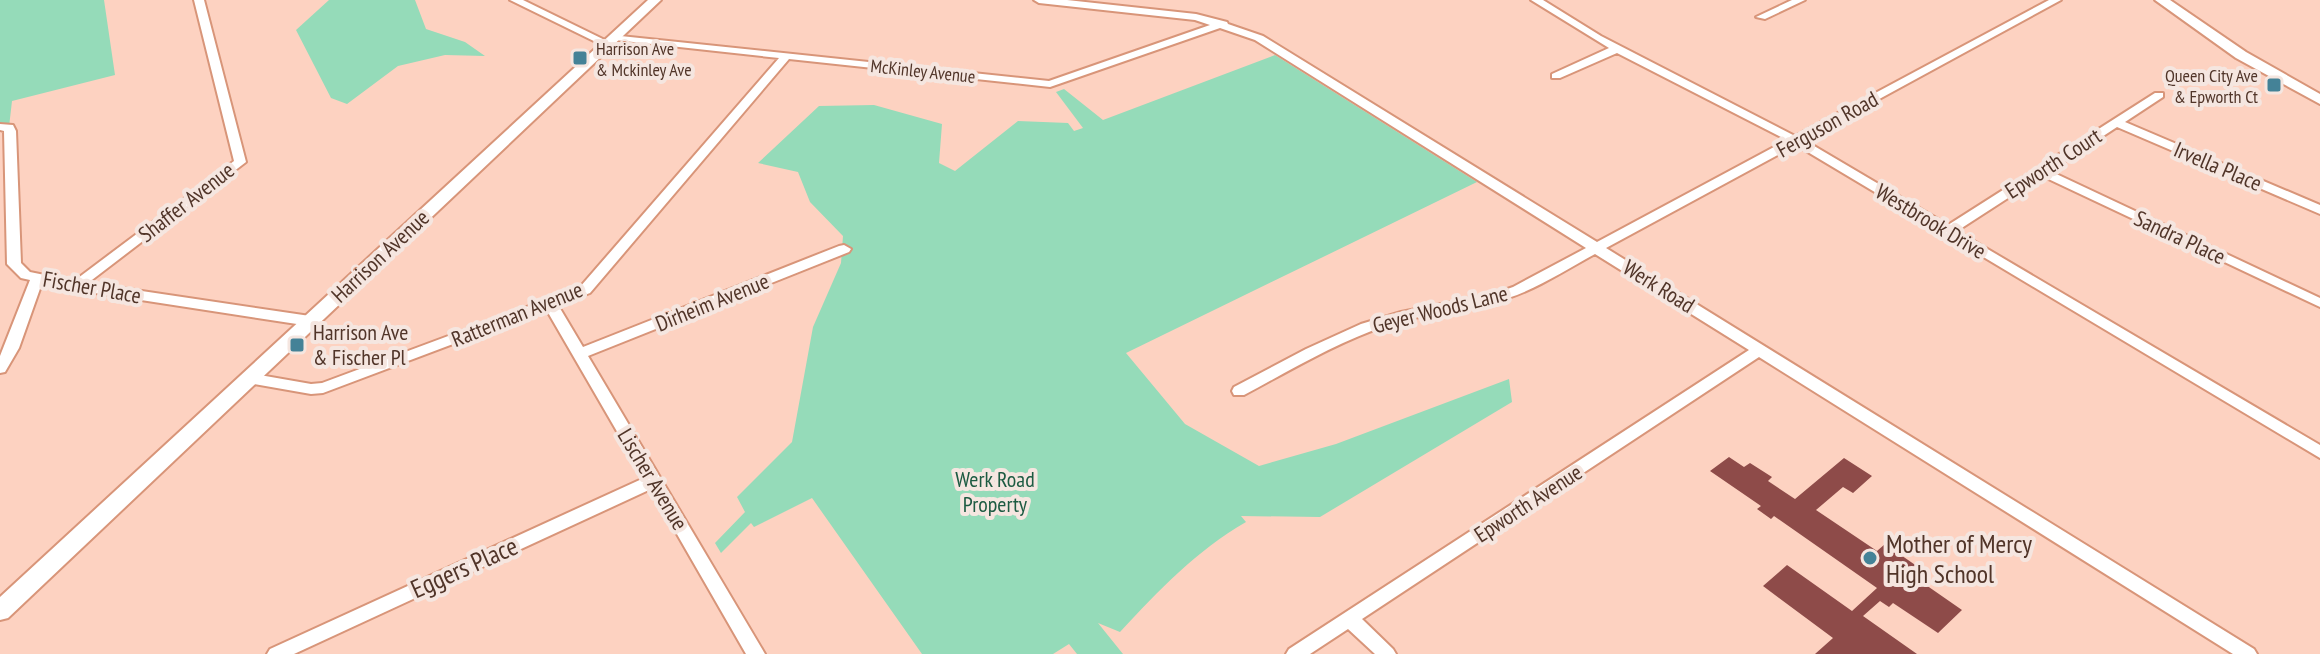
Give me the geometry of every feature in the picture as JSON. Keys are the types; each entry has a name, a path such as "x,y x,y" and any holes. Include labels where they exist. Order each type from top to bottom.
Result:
{"main road":[{"name":"Harrison Avenue","path":"0,611 655,0"},
{"path":"2161,0 2248,60 2320,100"}],"street":[{"name":"Shaffer Avenue","path":"76,286 240,162 199,0"},
{"name":"McKinley Avenue","path":"515,0 611,41 1050,84 1223,24"},
{"name":"Werk Road","path":"1039,0 1173,14 1223,24 1276,48 2248,654"},
{"name":"Westbrook Drive","path":"1536,0 1619,48 1797,141 2320,452"},
{"path":"1761,17 1800,0"},
{"name":"Ferguson Road","path":"1598,248 2056,0"},
{"path":"1556,76 1619,48"},
{"name":"Ratterman Avenue","path":"248,378 311,389 323,388 585,290 786,56"},
{"name":"Epworth Court","path":"1948,231 2159,95"},
{"name":"Irvella Place","path":"2116,122 2320,210"},
{"name":"Fischer Place","path":"5,127 7,205 14,264 26,275 76,286 310,321"},
{"name":"Sandra Place","path":"2041,171 2320,303"},
{"name":"Geyer Woods Lane","path":"1239,391 1363,328 1495,299 1598,248"},
{"name":"Dirheim Avenue","path":"579,354 844,249"},
{"path":"0,368 12,348 37,278"},
{"name":"Lischer Avenue","path":"550,304 756,654"},
{"name":"Epworth Avenue","path":"1295,654 1761,349"},
{"name":"Eggers Place","path":"276,654 653,481"},
{"path":"1350,619 1387,654"}],"green space":[{"path":"0,0 104,0 115,75 12,101 9,127 0,127"},
{"path":"329,0 415,0 426,29 465,42 485,56 445,55 398,66 347,104 331,98 296,30"},
{"name":"Werk Road Property","path":"1275,55 1477,182 1126,353 1185,424 1259,466 1336,444 1509,379 1512,402 1320,517 1241,516 1246,522 1194,558 1120,632 1098,623 1123,654 1077,654 1069,644 1053,654 922,654 812,498 754,527 751,523 721,553 715,543 745,512 737,497 792,442 813,327 841,263 843,236 810,202 798,172 758,163 819,106 874,105 942,124 939,163 955,171 1018,121 1068,123 1074,131 1083,128 1056,92 1064,89 1103,120"}],"building":[{"name":"Mother of Mercy High School","path":"1729,457 1744,467 1750,463 1772,477 1768,481 1795,499 1844,458 1872,476 1853,493 1843,487 1816,510 1877,551 1885,544 1921,569 1913,576 1962,610 1938,633 1893,603 1889,607 1880,601 1863,616 1917,654 1815,654 1833,638 1763,586 1787,565 1852,611 1877,588 1774,516 1771,519 1757,509 1761,506 1710,471"}],"place":[{"name":"Harrison Ave & Mckinley Ave","path":"580,58"},
{"name":"Queen City Ave & Epworth Ct","path":"2274,85"},
{"name":"Harrison Ave & Fischer Pl","path":"297,345"},
{"name":"Mother of Mercy High School","path":"1870,558"}]}
